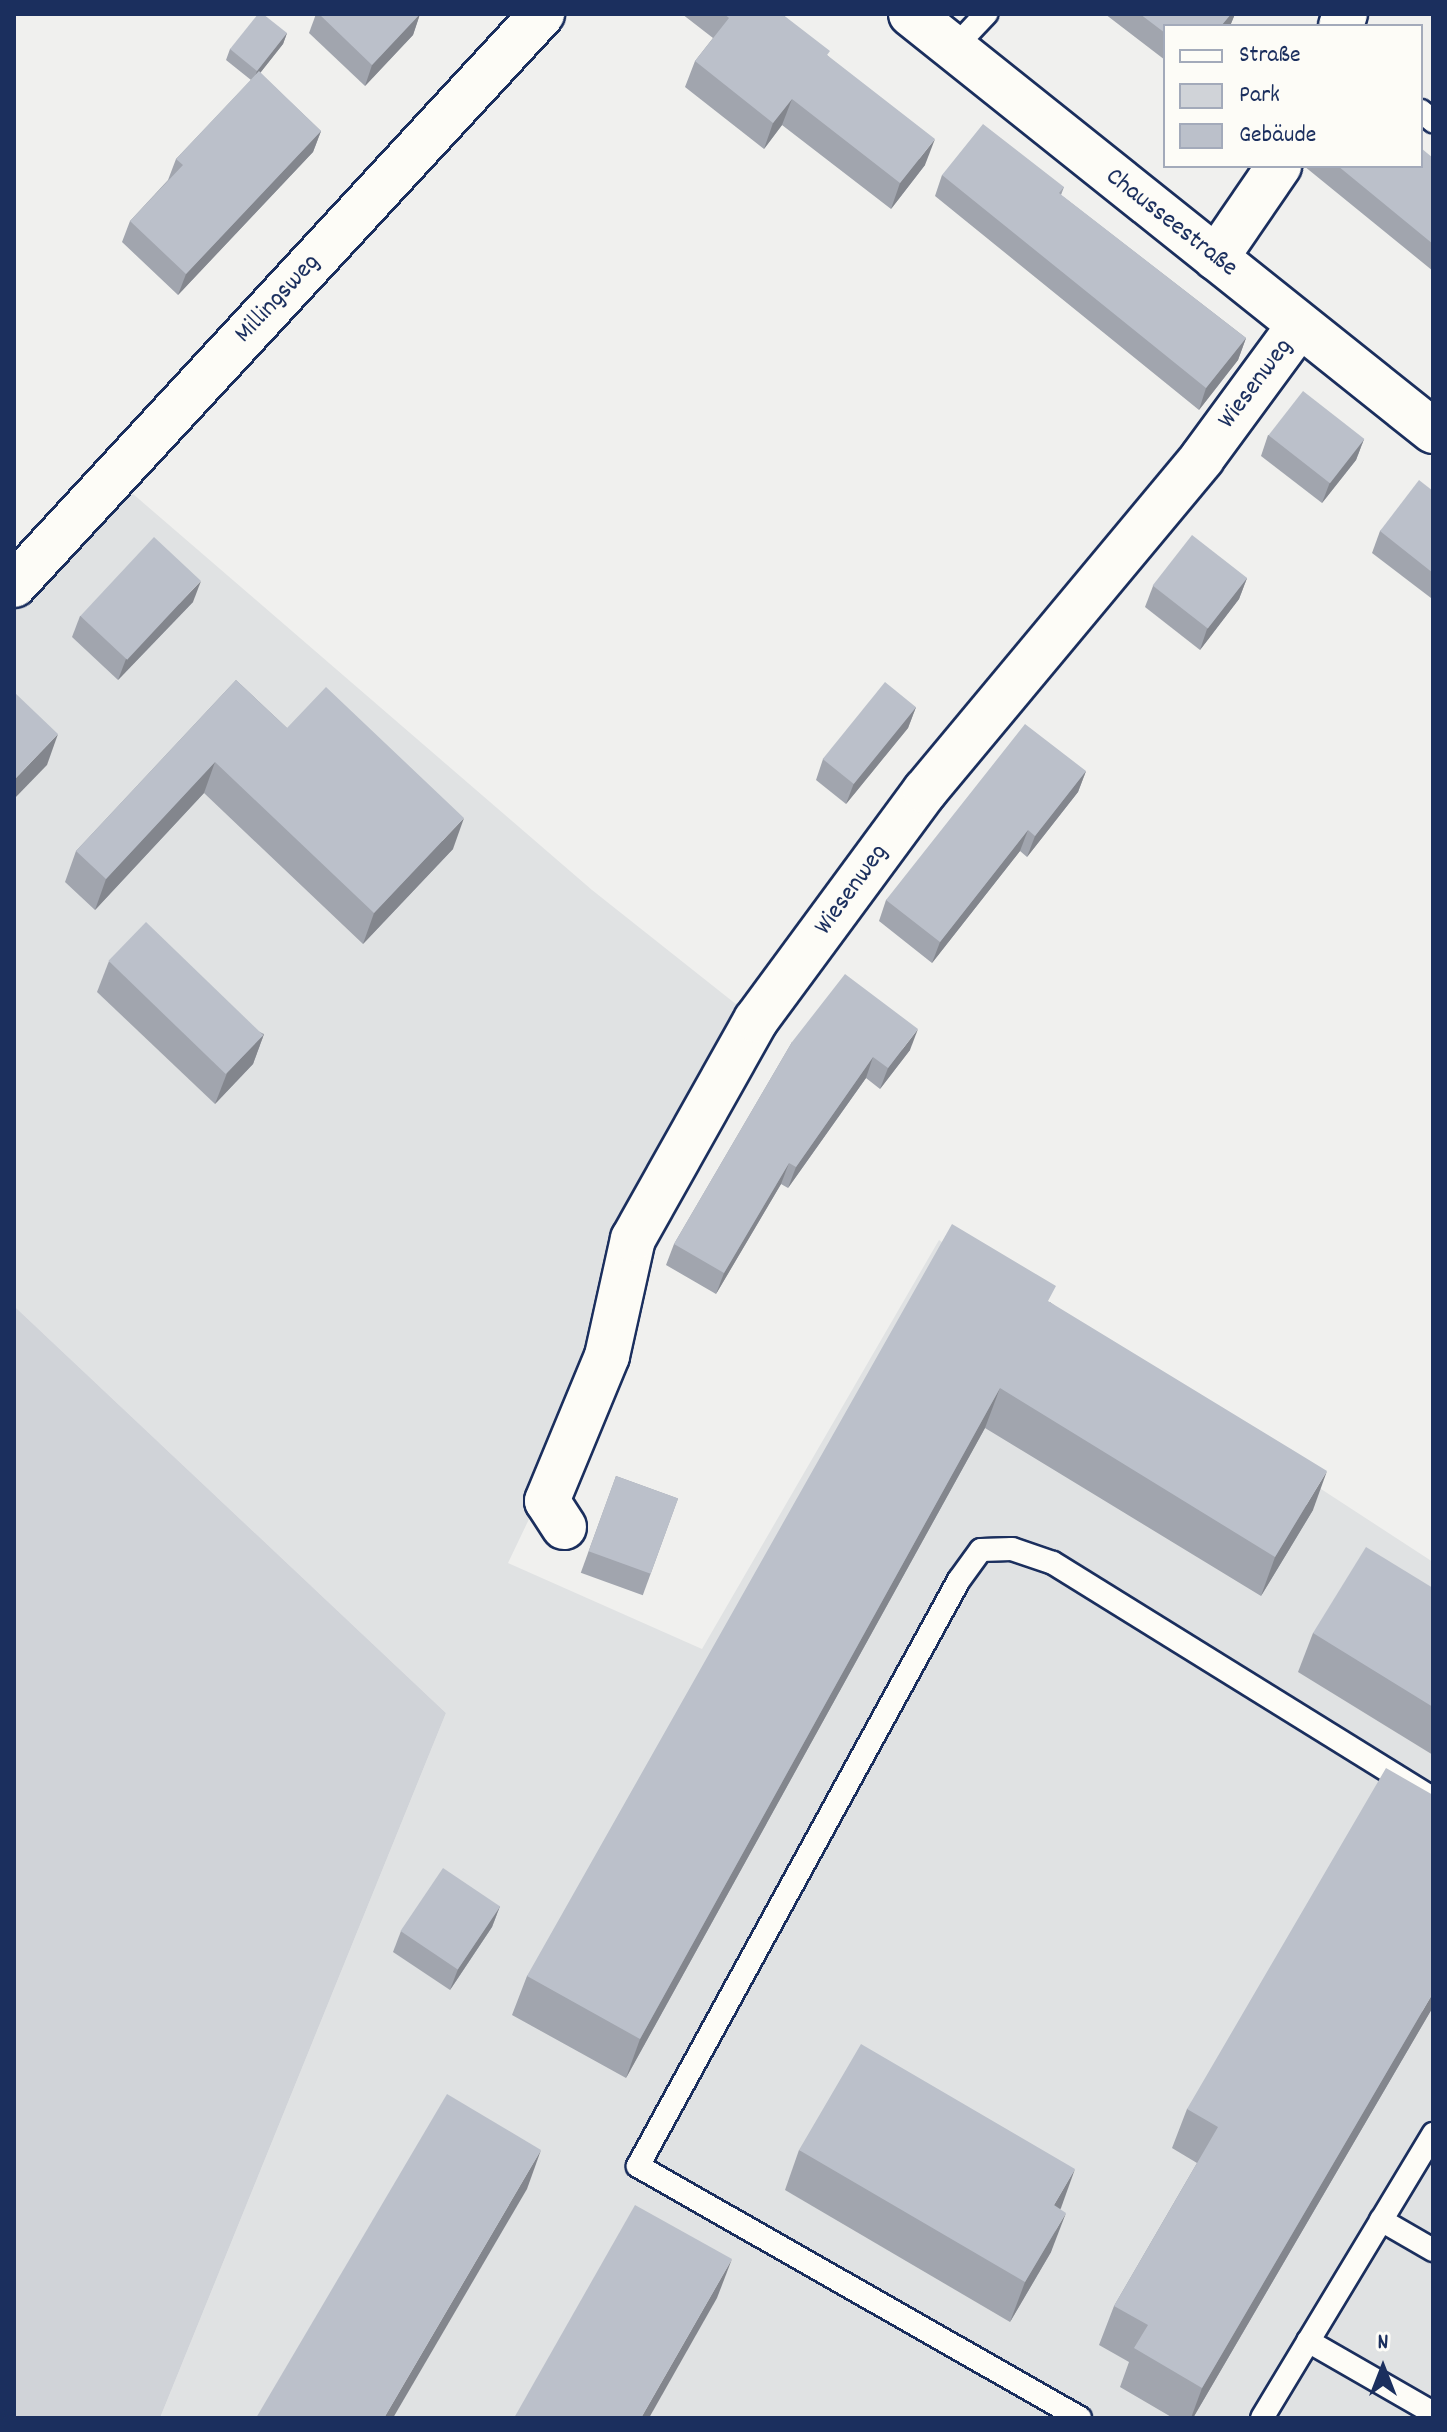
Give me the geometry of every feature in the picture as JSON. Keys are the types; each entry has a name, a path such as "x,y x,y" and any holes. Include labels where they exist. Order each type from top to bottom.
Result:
{"street":[{"name":"Millingsweg","path":"14,585 542,14"},
{"name":"Chausseestraße","path":"911,14 952,50 1433,431"},
{"path":"1216,258 1278,168"},
{"name":"Wiesenweg","path":"564,1527 547,1501 607,1356 633,1239 756,1020 925,791 1202,458 1299,326"}],"lane":[{"path":"952,50 986,14"},
{"path":"1080,2418 638,2166 959,1580 981,1550 1012,1549 1053,1563 1433,1799"},
{"path":"1262,2418 1433,2134"},
{"path":"1381,2220 1433,2250"},
{"path":"1308,2341 1433,2413"}],"shaded area":[{"path":"118,481 592,890 756,1020 693,1128 607,1356 508,1563 702,1649 939,1240 1433,1562 1433,2418 160,2418 446,1713 14,1306 14,594"}],"green space":[{"path":"14,1306 446,1713 160,2418 14,2418"}],"building":[{"path":"258,14 263,14 287,33 257,71 230,49"},
{"path":"319,14 420,14 372,65"},
{"path":"724,14 782,14 830,51 827,55 935,139 900,183 792,99 773,123 695,61 729,18"},
{"path":"1140,14 1231,14 1223,24 1163,24 1163,31"},
{"path":"259,71 321,131 186,274 130,221 183,165 176,159"},
{"path":"983,124 1064,187 1059,193 1246,338 1206,388 942,175"},
{"path":"1423,150 1433,158 1433,244 1340,168 1423,168"},
{"path":"1303,391 1364,439 1330,483 1269,435"},
{"path":"1419,480 1433,491 1433,573 1380,531"},
{"path":"1192,535 1247,578 1208,629 1153,585"},
{"path":"154,537 201,581 127,660 80,616"},
{"path":"236,680 287,728 326,687 464,818 374,913 215,762 106,879 76,851"},
{"path":"885,682 916,707 854,784 823,759"},
{"path":"14,692 58,734 14,780"},
{"path":"1025,724 1086,771 1035,836 1028,830 940,942 886,900"},
{"path":"146,922 263,1035 226,1074 108,961"},
{"path":"845,974 918,1029 888,1068 873,1057 796,1167 789,1163 724,1273 674,1244 792,1042"},
{"path":"952,1224 1056,1286 1048,1301 1327,1471 1275,1557 1000,1388 640,2039 527,1976"},
{"path":"616,1476 678,1499 651,1574 589,1551"},
{"path":"1366,1547 1433,1588 1433,1707 1313,1633"},
{"path":"1386,1768 1433,1795 1433,1993 1202,2388 1134,2348 1148,2325 1114,2306 1218,2127 1187,2109"},
{"path":"443,1868 500,1907 458,1970 401,1931"},
{"path":"861,2044 1075,2169 1054,2205 1066,2213 1025,2282 799,2150"},
{"path":"447,2094 541,2150 384,2418 256,2418"},
{"path":"635,2205 732,2259 641,2418 514,2418"}]}
